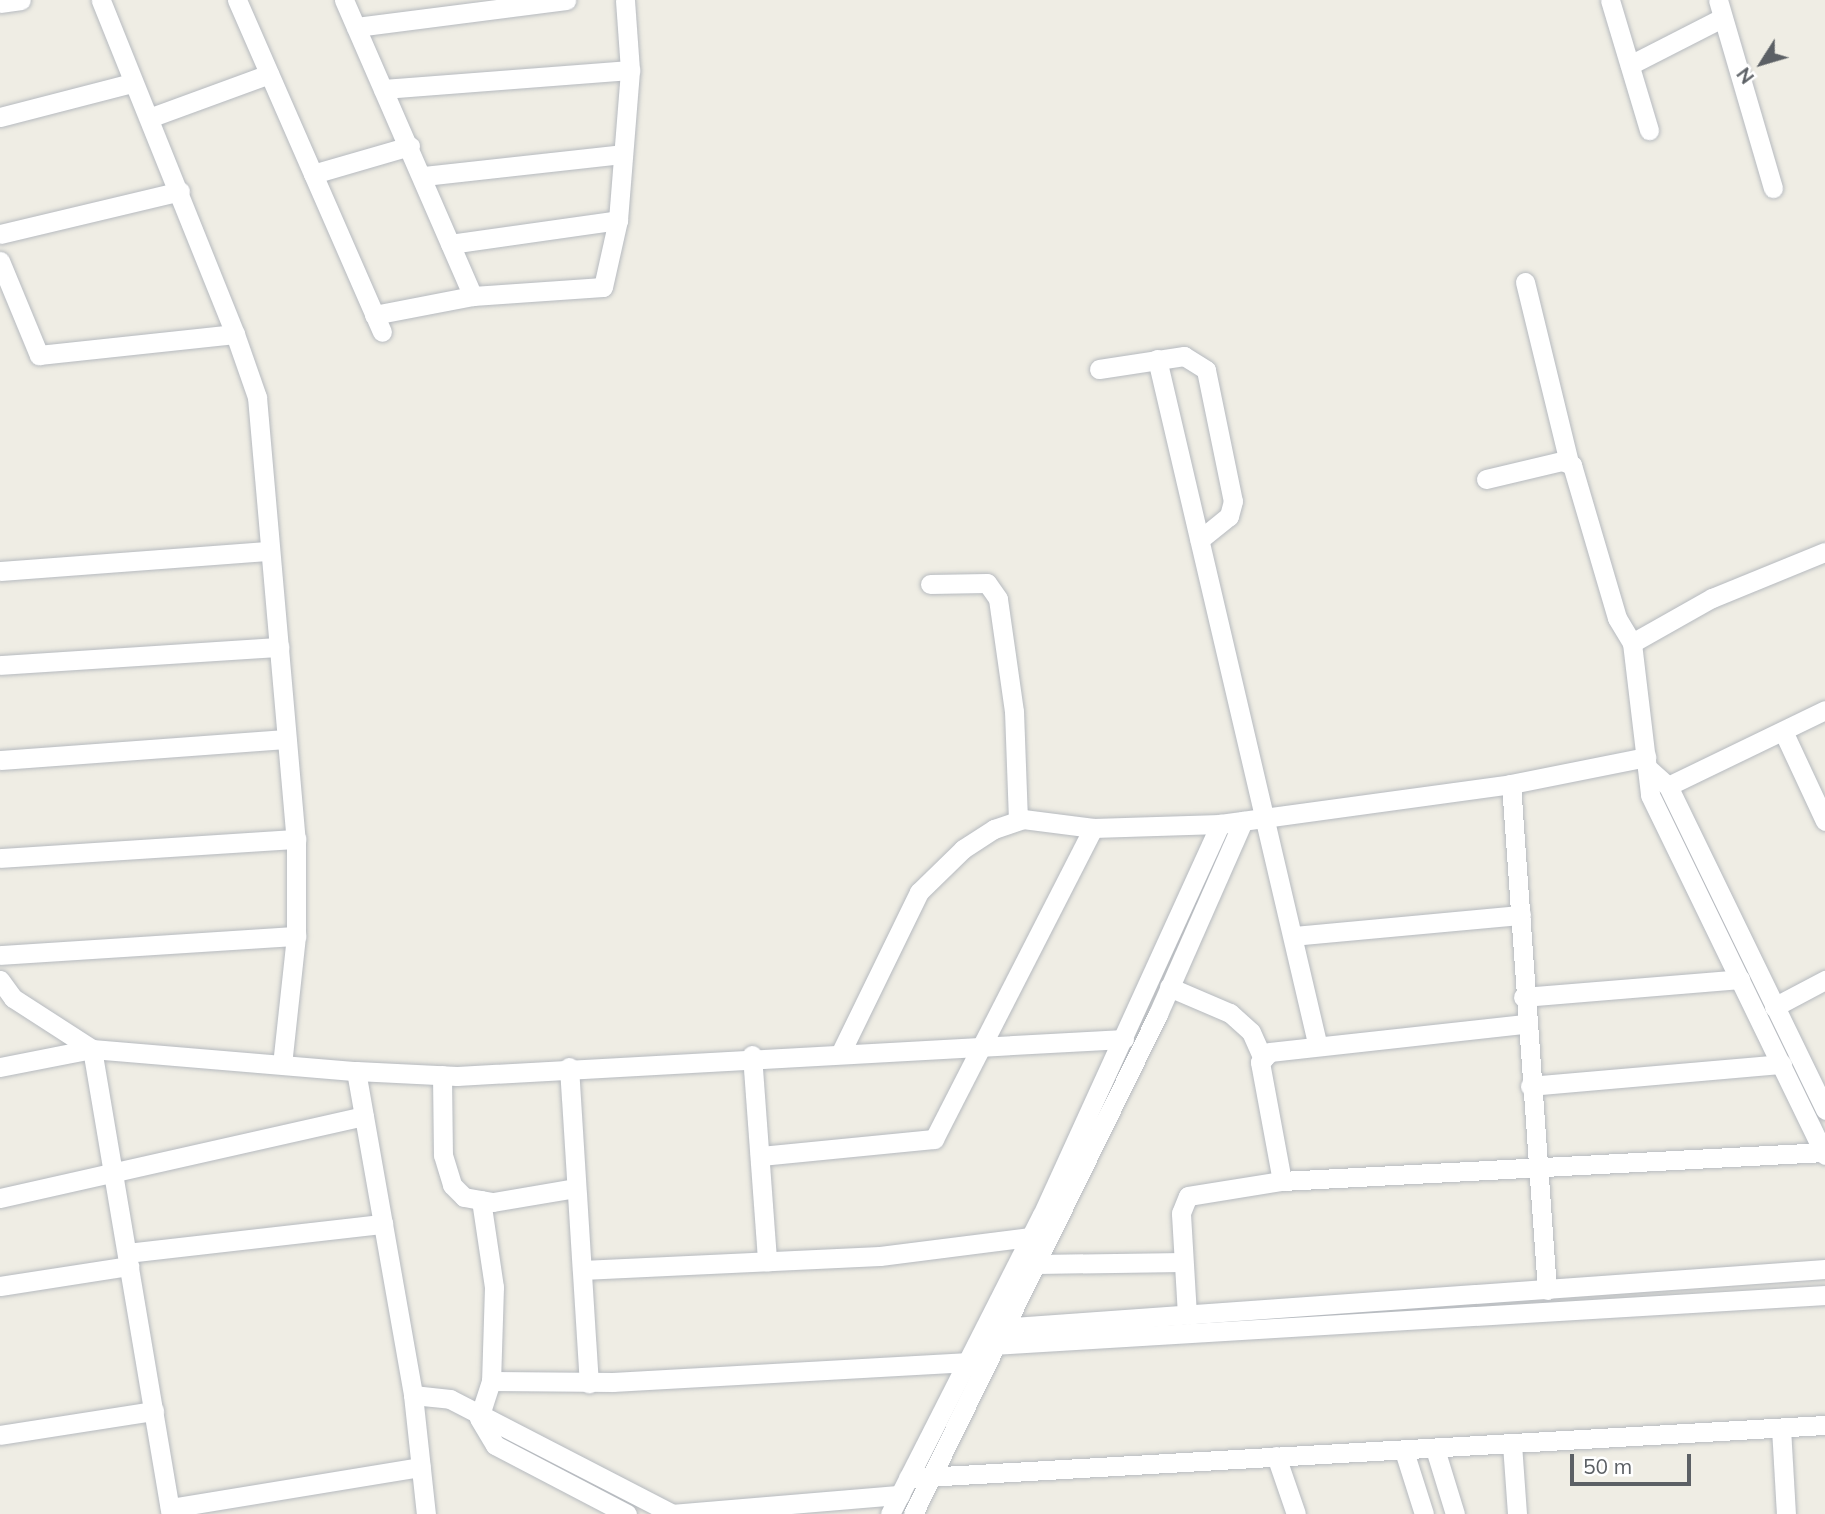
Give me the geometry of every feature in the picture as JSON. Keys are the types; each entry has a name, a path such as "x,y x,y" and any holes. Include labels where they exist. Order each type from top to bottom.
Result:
{"street":[{"path":"0,3 21,0"},
{"path":"101,0 131,83 180,191 257,397 267,551 279,647 296,839 296,936 282,1064"},
{"path":"237,0 378,323 473,296 603,287 618,220 631,70 625,0"},
{"path":"344,0 424,176 473,296"},
{"path":"356,27 566,0"},
{"path":"1610,0 1649,130"},
{"path":"1630,65 1720,9 1773,188"},
{"path":"383,89 631,70"},
{"path":"149,118 269,74"},
{"path":"0,117 131,83"},
{"path":"313,174 410,146"},
{"path":"424,176 622,154"},
{"path":"0,234 180,191"},
{"path":"450,244 618,220"},
{"path":"0,261 39,355 235,334"},
{"path":"1187,1315 1181,1213 1188,1196 1282,1181 1824,1154 1650,795 1632,643 1617,618 1569,462 1525,282"},
{"path":"1099,369 1157,359 1194,358 1210,384 1233,501 1229,516 1199,540"},
{"path":"1157,359 1268,817 1317,1043"},
{"path":"1486,479 1569,462"},
{"path":"0,571 267,551"},
{"path":"1632,643 1712,598 1825,552"},
{"path":"930,584 987,583 998,599 1014,710 1018,820"},
{"path":"0,665 279,647"},
{"path":"1668,786 1825,710"},
{"path":"1783,731 1825,821"},
{"path":"0,760 286,739"},
{"path":"841,1052 919,892 963,849 1018,820 1093,828 1220,824 1648,764"},
{"path":"1648,764 1668,786 1825,1110"},
{"path":"1511,784 1521,915 1524,1024 1547,1290"},
{"path":"913,1514 1037,1264 1169,987 1243,821"},
{"path":"890,1514 1031,1237 1124,1039 1220,824"},
{"path":"760,1156 934,1139 984,1048 1093,828"},
{"path":"0,858 296,839"},
{"path":"1293,936 1521,915"},
{"path":"0,955 296,936"},
{"path":"1523,997 1740,979"},
{"path":"0,980 13,998 92,1049 171,1511 421,1467"},
{"path":"1774,1007 1825,980"},
{"path":"1169,987 1230,1013 1251,1032 1263,1059 1282,1181"},
{"path":"1263,1059 1270,1052 1317,1043 1524,1024"},
{"path":"0,1067 92,1049 356,1071 442,1075 752,1055 984,1048 1124,1039"},
{"path":"752,1055 767,1261"},
{"path":"1530,1086 1782,1064"},
{"path":"569,1067 589,1383"},
{"path":"356,1071 413,1395 426,1514"},
{"path":"442,1075 443,1155 452,1185 464,1197 481,1200 575,1188"},
{"path":"0,1198 113,1175 364,1116"},
{"path":"481,1200 494,1287 491,1381 480,1418 495,1445 627,1514"},
{"path":"0,1286 128,1259 383,1224"},
{"path":"582,1270 880,1256 1031,1237"},
{"path":"1037,1264 1183,1262"},
{"path":"491,1381 589,1383 976,1346 1002,1336 1187,1315 1825,1269"},
{"path":"1002,1336 1825,1295"},
{"path":"413,1395 450,1399 480,1418 672,1514 904,1486 931,1477 1825,1424"},
{"path":"0,1435 154,1411"},
{"path":"1781,1428 1786,1514"},
{"path":"1511,1444 1517,1514"},
{"path":"1435,1449 1455,1514"},
{"path":"1404,1451 1424,1514"},
{"path":"1276,1456 1296,1514"}]}
